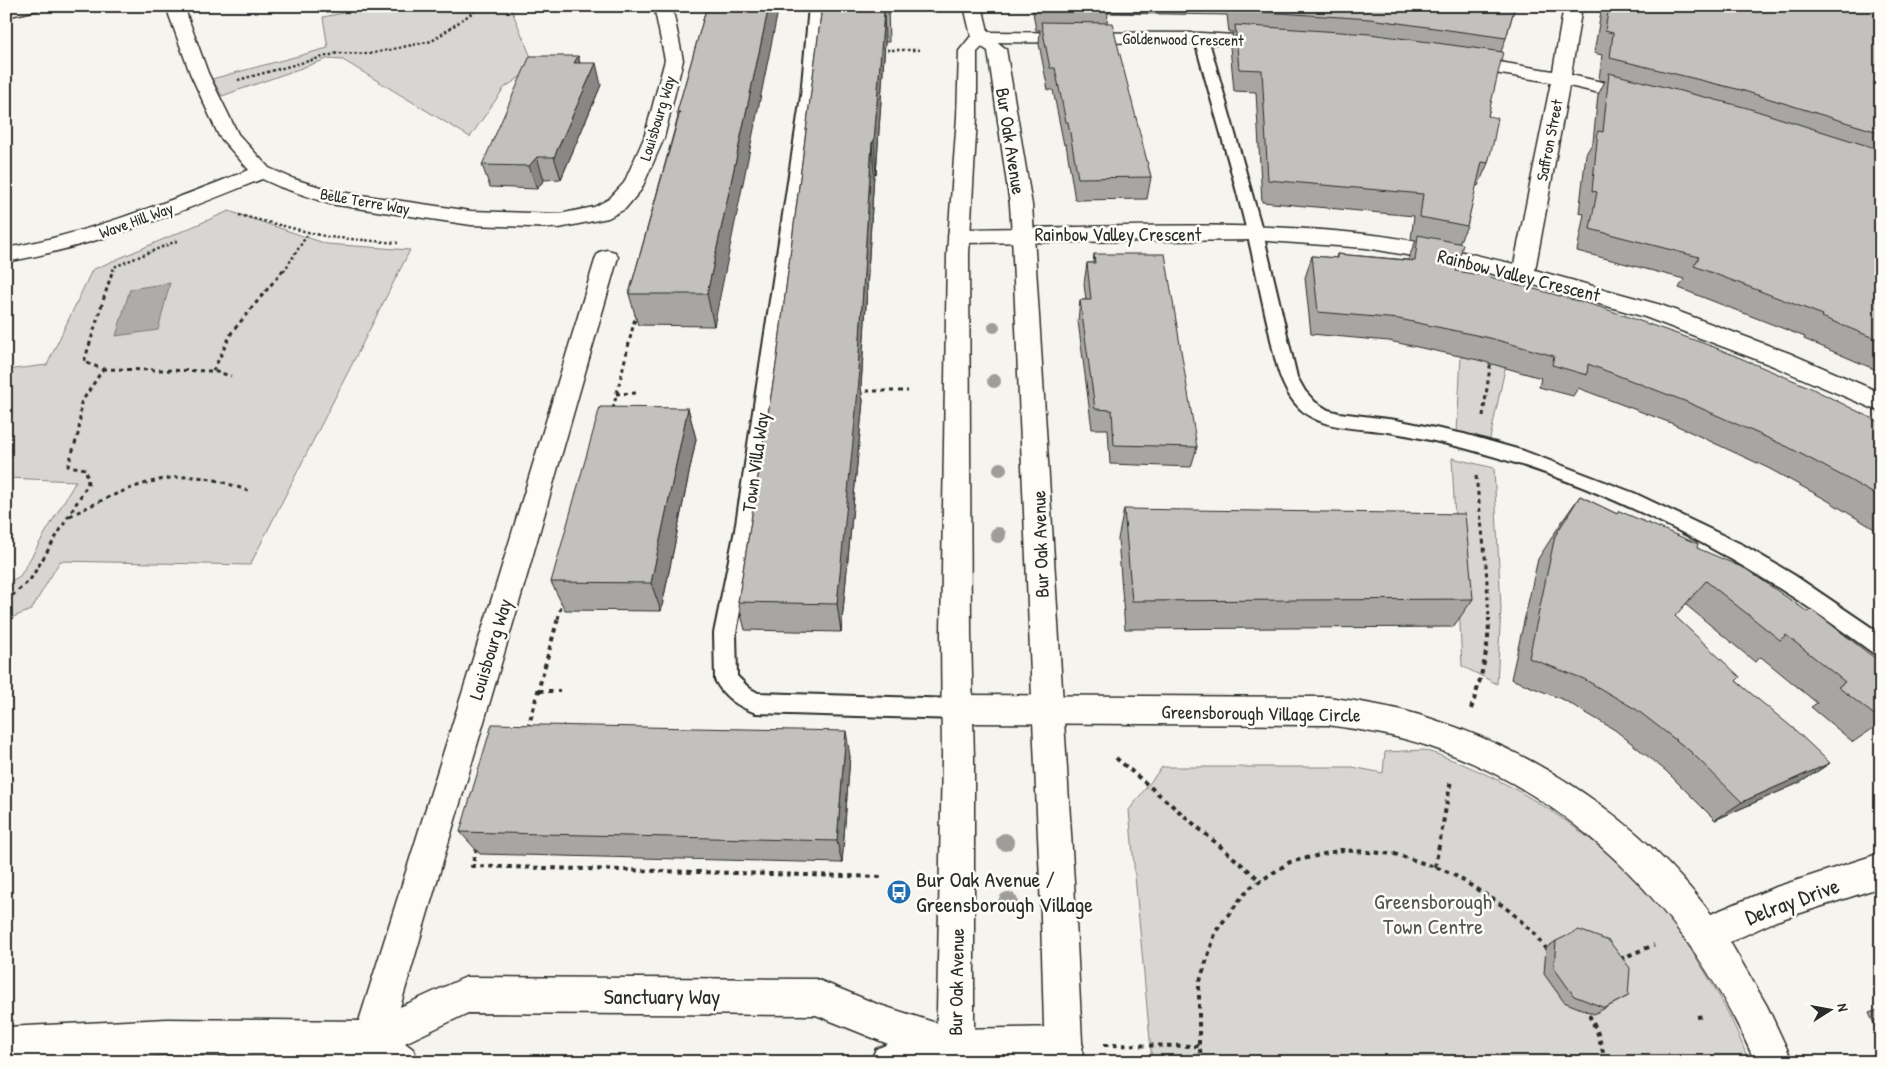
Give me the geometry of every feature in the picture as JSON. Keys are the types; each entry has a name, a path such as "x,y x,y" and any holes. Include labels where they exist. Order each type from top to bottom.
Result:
{"street":[{"path":"6,12 31,6"},
{"name":"Belle Terre Way","path":"177,6 178,15 207,88 229,136 253,176 287,183 330,197 471,218 559,221 600,213"},
{"name":"Louisbourg Way","path":"600,213 618,204 634,184 654,138 674,60 663,6"},
{"path":"973,6 980,37"},
{"name":"Saffron Street","path":"1523,274 1573,6"},
{"name":"Bur Oak Avenue","path":"955,1055 959,236 967,117 968,51 980,37 997,49 1021,205 1037,480 1064,1054"},
{"name":"Goldenwood Crescent","path":"980,37 1201,38 1287,43"},
{"path":"1445,59 1561,78 1653,100"},
{"name":"Wave Hill Way","path":"6,255 40,250 108,232 253,176"},
{"name":"Rainbow Valley Crescent","path":"959,236 1256,233 1366,241 1441,254 1523,274 1653,311 1780,359 1881,403"},
{"name":"Louisbourg Way","path":"368,1051 512,579 607,257"},
{"name":"Greensborough Village Circle","path":"957,709 1328,712 1363,715 1408,724 1460,742 1529,775 1592,818 1651,870 1679,901 1705,935 1745,1001 1774,1062"},
{"name":"Delray Drive","path":"1705,935 1773,904 1881,870"},
{"name":"Sanctuary Way","path":"6,1046 167,1038 368,1051 466,995 816,997 955,1055"},
{"path":"368,1051 400,1062"},
{"name":"Sanctuary Way","path":"889,1062 955,1055 1064,1054"}],"lane":[{"name":"Town Villa Way","path":"815,6 808,96 798,170 746,530 725,632 726,680 741,695 756,703 957,709"},
{"path":"1201,38 1256,233 1288,377 1295,391 1305,403 1313,410 1335,419 1386,425 1479,445 1592,484 1668,516 1736,551 1800,590 1881,646"}],"path":[{"path":"207,88 338,53 369,54 432,41 482,6"},
{"path":"874,50 919,50"},
{"path":"239,214 253,176"},
{"path":"230,218 239,214 328,237 398,243"},
{"path":"213,371 232,332 278,279 308,232"},
{"path":"185,237 114,267 84,362 103,368 213,371 231,376"},
{"path":"612,412 638,306"},
{"path":"1436,867 1449,785 1460,742 1483,677 1489,641 1490,606 1476,477 1491,358"},
{"path":"6,602 30,580 88,484 86,469 68,466 79,431 81,403 103,368"},
{"path":"849,390 908,391"},
{"path":"616,394 637,394"},
{"path":"69,516 116,493 151,481 198,477 252,492"},
{"path":"527,730 563,597"},
{"path":"538,691 560,691"},
{"path":"1116,758 1261,881"},
{"path":"480,838 472,866 883,877"},
{"path":"1203,1062 1199,1046 1199,984 1216,931 1248,889 1290,862 1341,850 1395,854 1436,867 1451,873 1505,907 1533,932 1551,955"},
{"path":"1613,962 1654,944"},
{"path":"1584,1005 1597,1031 1606,1062"},
{"path":"1064,1054 1199,1046"}],"green space":[{"path":"377,6 510,6 535,67 504,88 470,137 343,60 327,59 222,96 212,79 328,48 323,17"},
{"path":"229,211 327,244 410,250 250,565 60,561 31,610 6,620 6,584 20,576 76,481 6,478 6,370 47,365 92,270"},
{"path":"1465,278 1522,290 1489,443 1457,433"},
{"path":"1452,458 1494,468 1501,608 1497,684 1462,666"},
{"name":"Greensborough Town Centre","path":"1424,750 1490,776 1552,811 1609,854 1635,878 1665,911 1701,965 1728,1012 1749,1062 1152,1062 1129,810 1162,767 1352,767 1383,773 1385,752"}],"shaded area":[{"path":"170,283 158,330 116,336 130,289"}],"building":[{"path":"707,6 769,6 707,294 629,294 680,112 677,112"},
{"path":"822,6 888,6 888,11 884,11 874,142 872,142 858,370 860,370 837,604 738,602 777,358"},
{"path":"1037,6 1108,6 1109,8 1038,8"},
{"path":"1233,6 1515,6 1506,38 1370,19 1234,10"},
{"path":"1609,6 1881,6 1881,133 1741,90 1610,58 1613,33 1605,31"},
{"path":"1041,22 1112,23 1151,177 1078,178 1068,122 1066,122 1055,68 1050,68"},
{"path":"1235,25 1370,34 1503,52 1488,116 1498,118 1493,144 1488,163 1482,162 1467,226 1420,217 1423,194 1268,180 1262,70 1239,69"},
{"path":"530,56 578,56 574,63 596,63 554,157 537,157 529,166 482,165"},
{"path":"1609,73 1744,107 1881,150 1881,341 1822,317 1823,315 1694,266 1699,257 1590,229 1597,192 1592,191 1598,131 1603,132"},
{"path":"1418,235 1463,244 1456,271 1490,277 1600,307 1714,347 1809,387 1881,423 1881,498 1788,447 1687,402 1588,364 1587,375 1552,365 1554,356 1490,338 1399,319 1318,312 1312,256 1337,258 1337,254 1415,261"},
{"path":"1094,254 1165,254 1197,447 1114,445 1112,410 1095,409 1080,300 1091,300 1087,263 1095,263"},
{"path":"600,407 688,408 651,583 551,582"},
{"path":"1580,496 1617,514 1619,511 1698,544 1697,548 1746,569 1808,612 1811,609 1881,663 1881,667 1878,669 1881,671 1881,720 1838,687 1845,682 1786,635 1780,640 1706,581 1675,616 1740,677 1736,681 1794,729 1830,763 1742,802 1690,751 1637,710 1584,679 1529,658 1555,536"},
{"path":"1124,509 1465,514 1473,599 1132,601"},
{"path":"492,724 846,731 837,841 460,832"},
{"path":"1579,930 1609,941 1630,968 1628,996 1605,1008 1574,996 1554,968 1556,941"}],"place":[{"name":"Bur Oak Avenue / Greensborough Village","path":"899,892"}]}
